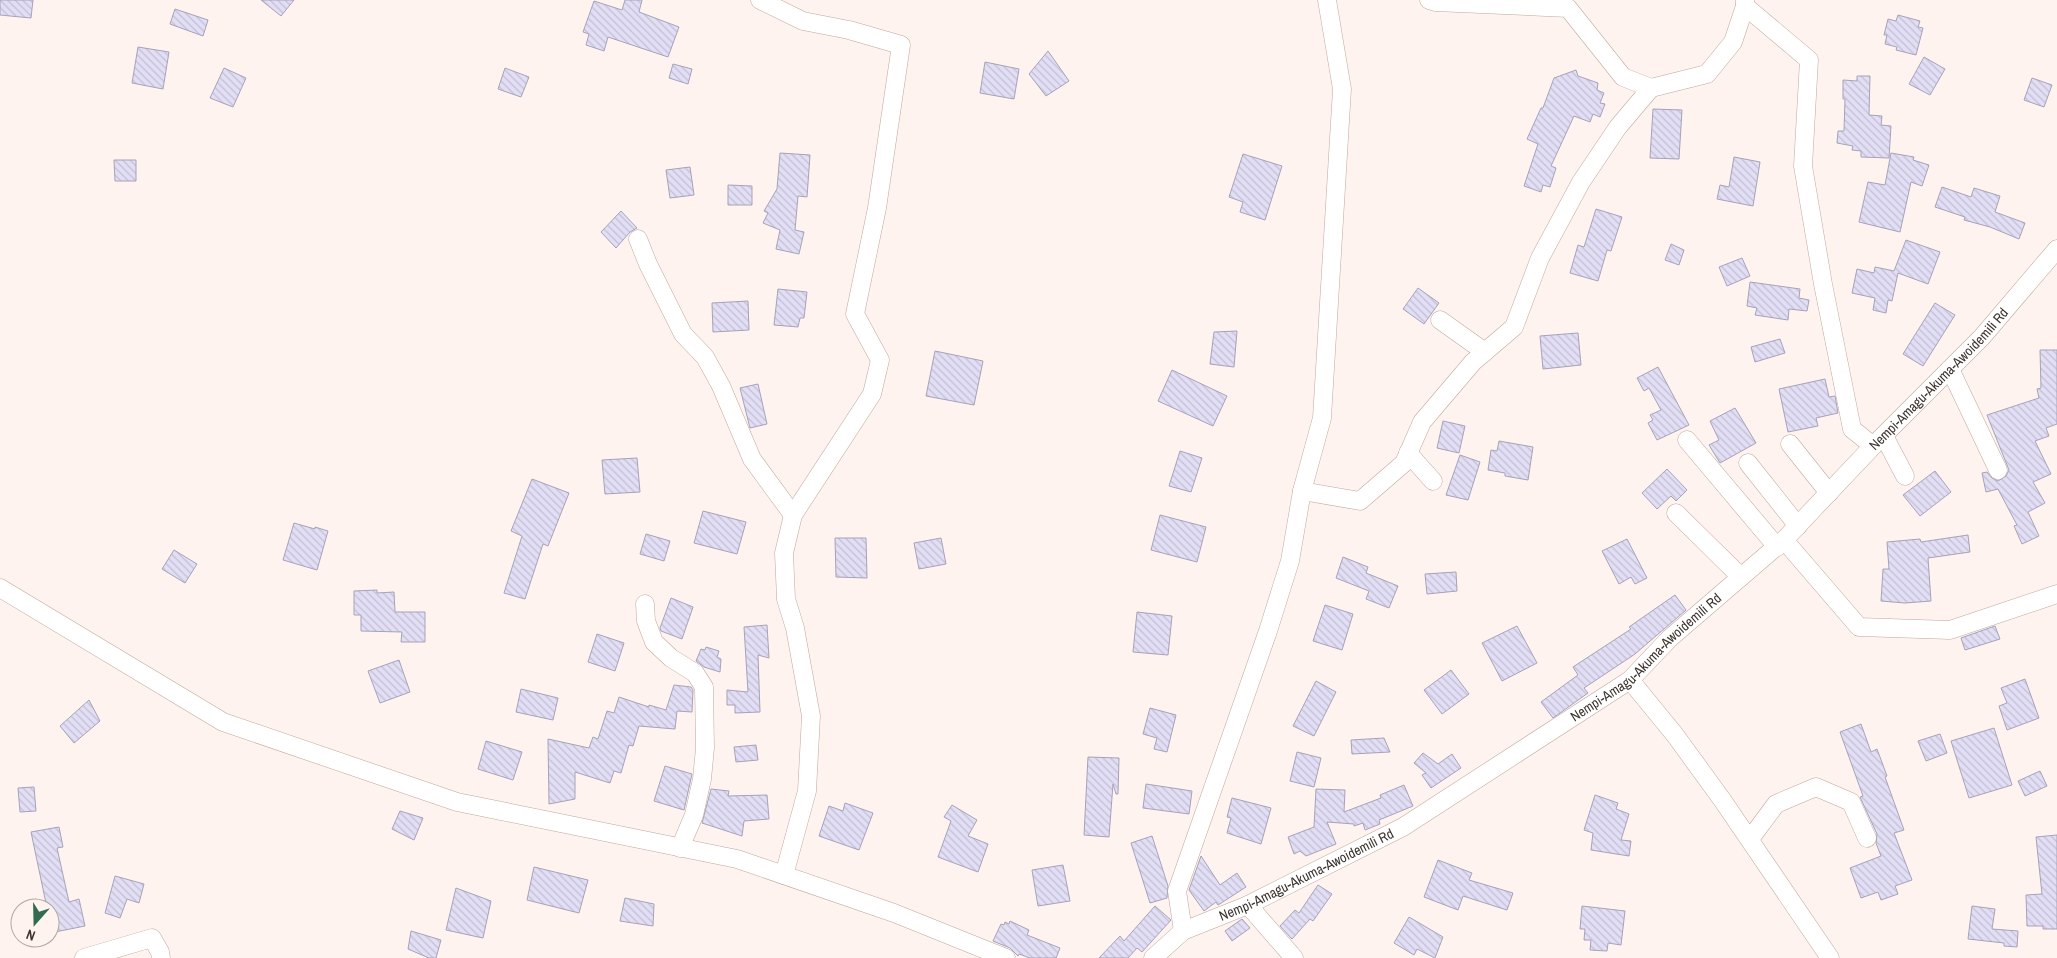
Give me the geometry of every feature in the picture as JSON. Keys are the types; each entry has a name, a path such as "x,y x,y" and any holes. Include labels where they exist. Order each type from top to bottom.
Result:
{"street":[{"path":"760,0 803,21 849,30 901,45 877,208 855,314 880,360 872,394 793,515 784,553 786,599 795,628 811,716 806,791 784,875"},
{"path":"1183,931 1177,891 1268,632 1290,561 1302,491 1322,418 1342,89 1327,0"},
{"path":"1429,0 1435,2 1568,8 1623,77 1651,88 1707,74 1733,42 1745,3 1809,60 1803,166 1823,284 1852,429 1878,441 1905,476"},
{"path":"1302,491 1360,501 1404,463 1422,422 1473,362 1514,327 1540,258 1581,182 1618,127 1651,88"},
{"path":"638,239 648,264 684,334 705,357 721,386 752,459 793,515"},
{"name":"Nempi-Amagu-Akuma-Awoidemili Rd","path":"1153,958 1183,931 1248,905 1403,827 1630,680 1670,638 1781,543 1798,526 1878,441 1982,337 2057,249"},
{"path":"1440,320 1484,352"},
{"path":"1950,369 1998,470"},
{"path":"1687,440 1859,627 1950,630 2057,594"},
{"path":"1790,444 1829,493"},
{"path":"1408,454 1433,481"},
{"path":"1748,464 1798,526"},
{"path":"1676,513 1741,577"},
{"path":"0,588 223,722 457,802 737,859 894,913 1006,958"},
{"path":"645,604 646,622 654,642 671,658 695,673 704,687 705,748 702,779 694,815 680,848"},
{"path":"1630,680 1675,735 1750,839 1822,954"},
{"path":"1750,839 1776,804 1816,787 1851,802 1867,838"},
{"path":"1248,905 1294,958"},
{"path":"84,958 152,938 160,952 161,958"}],"building":[{"path":"0,0 33,0 31,18 0,15"},
{"path":"261,0 294,0 281,16"},
{"path":"625,0 642,0 639,12 679,27 668,57 608,37 604,51 586,45 589,34 583,32 594,1 622,10"},
{"path":"175,9 208,20 203,36 170,24"},
{"path":"1898,15 1920,21 1918,27 1923,28 1916,55 1896,50 1897,47 1885,44 1887,35 1884,35 1888,19 1896,21"},
{"path":"138,47 169,52 163,89 132,83"},
{"path":"1048,51 1069,81 1046,96 1029,74"},
{"path":"1924,57 1945,69 1930,95 1909,84"},
{"path":"985,62 1019,69 1014,99 980,93"},
{"path":"673,64 692,69 688,84 669,78"},
{"path":"224,68 246,78 233,107 210,98"},
{"path":"505,68 529,77 521,97 498,89"},
{"path":"1576,70 1578,76 1598,83 1597,90 1604,93 1600,103 1605,104 1600,117 1593,114 1590,122 1574,116 1551,166 1556,168 1550,187 1543,185 1541,192 1524,186 1538,144 1527,139 1541,108 1543,108 1554,78"},
{"path":"1857,76 1870,76 1869,115 1882,116 1881,125 1891,126 1889,158 1861,157 1861,151 1852,150 1853,146 1837,143 1838,131 1844,131 1845,99 1843,99 1843,80 1857,81"},
{"path":"2032,78 2052,85 2044,107 2024,100"},
{"path":"1653,109 1682,110 1679,159 1650,158"},
{"path":"780,153 810,155 807,197 798,196 795,230 804,232 799,254 776,249 780,230 763,223 768,213 764,211 777,189"},
{"path":"1891,153 1914,157 1913,160 1929,165 1922,186 1911,182 1900,232 1859,222 1868,182 1885,185"},
{"path":"1243,154 1282,166 1265,220 1240,212 1243,202 1229,197"},
{"path":"1734,157 1760,162 1753,206 1717,199 1720,185 1729,187"},
{"path":"114,160 136,160 136,181 115,181"},
{"path":"690,167 694,195 670,198 666,170"},
{"path":"728,185 752,186 752,205 728,205"},
{"path":"1942,187 1971,197 1974,188 2000,196 1995,212 2025,223 2019,239 1990,227 1964,220 1965,217 1935,207"},
{"path":"1596,209 1622,217 1611,251 1607,250 1598,281 1570,273 1578,245 1584,247"},
{"path":"621,211 637,228 630,232 616,248 601,232"},
{"path":"1906,240 1940,252 1928,284 1898,273 1892,301 1888,300 1886,313 1873,310 1875,298 1852,293 1857,269 1874,273 1875,267 1894,271"},
{"path":"1671,244 1684,250 1679,265 1665,260"},
{"path":"1742,258 1750,276 1727,286 1719,267"},
{"path":"1750,282 1800,289 1799,298 1809,300 1807,311 1789,309 1788,320 1755,315 1757,308 1747,306"},
{"path":"1418,288 1439,303 1424,324 1403,309"},
{"path":"778,289 807,292 804,318 800,318 798,327 774,325"},
{"path":"748,301 749,330 713,332 712,303"},
{"path":"1935,303 1955,315 1923,366 1903,354"},
{"path":"1237,331 1234,367 1210,364 1214,332"},
{"path":"1578,333 1581,365 1543,369 1540,336"},
{"path":"1780,339 1785,353 1755,362 1751,347"},
{"path":"2040,350 2057,350 2057,424 2046,428 2049,436 2035,441 2051,474 2033,482 2045,503 2028,512 2039,536 2022,544 2014,526 2017,525 1998,489 1986,492 1982,473 1987,472 1998,481 2006,476 2009,470 1987,415 2039,398 2037,389 2041,388"},
{"path":"935,351 983,361 974,405 926,396"},
{"path":"1658,367 1689,425 1657,440 1648,423 1653,420 1650,415 1661,410 1649,388 1644,391 1637,378"},
{"path":"1172,370 1227,396 1213,426 1158,401"},
{"path":"1825,379 1829,397 1835,396 1838,413 1816,418 1818,426 1788,432 1779,389"},
{"path":"758,384 767,424 750,428 740,388"},
{"path":"1735,408 1756,443 1720,463 1709,445 1719,440 1710,421"},
{"path":"1443,421 1465,426 1459,453 1437,448"},
{"path":"1499,441 1533,447 1528,480 1505,476 1505,473 1488,470 1491,450 1497,451"},
{"path":"1180,451 1202,458 1191,492 1169,486"},
{"path":"1460,455 1480,462 1468,500 1446,495"},
{"path":"637,458 640,492 605,494 602,460"},
{"path":"1667,469 1687,490 1676,501 1671,496 1657,509 1642,493"},
{"path":"1935,471 1951,492 1920,516 1903,495"},
{"path":"532,479 569,493 548,546 543,544 525,599 504,593 522,536 511,531"},
{"path":"703,511 746,522 737,554 694,543"},
{"path":"1160,515 1206,527 1197,562 1151,550"},
{"path":"294,523 328,531 317,570 283,560"},
{"path":"646,534 670,541 664,561 640,554"},
{"path":"1968,535 1970,552 1928,558 1931,601 1905,603 1881,601 1883,569 1889,569 1887,542 1920,539 1921,542"},
{"path":"835,538 866,538 867,578 836,577"},
{"path":"941,538 946,564 919,569 914,543"},
{"path":"1627,539 1647,578 1635,584 1631,577 1619,584 1602,551"},
{"path":"174,550 197,564 185,583 162,569"},
{"path":"1343,557 1368,567 1366,573 1398,586 1389,608 1366,599 1369,591 1336,578"},
{"path":"1456,572 1457,591 1427,594 1425,574"},
{"path":"377,590 377,593 394,592 395,612 425,612 425,642 401,642 402,632 361,631 361,615 354,615 354,591"},
{"path":"1675,595 1686,610 1635,654 1584,688 1588,693 1553,718 1541,702 1578,675 1573,667 1631,629 1629,627"},
{"path":"671,598 693,607 682,639 661,631 660,628"},
{"path":"1325,605 1353,614 1342,650 1313,641"},
{"path":"1137,612 1172,616 1168,655 1133,652"},
{"path":"767,625 769,658 758,655 760,712 735,713 735,705 727,705 727,690 748,692 744,627"},
{"path":"1517,626 1537,663 1502,681 1482,643"},
{"path":"1995,626 2000,639 1965,650 1961,638"},
{"path":"597,634 624,643 615,671 588,662"},
{"path":"706,647 719,651 717,657 721,659 720,672 704,667 696,661 701,649 705,650"},
{"path":"399,660 410,692 380,703 368,671"},
{"path":"1451,670 1469,694 1442,714 1424,690"},
{"path":"2025,679 2039,718 2007,730 1999,706 2007,703 2001,688"},
{"path":"1316,681 1336,692 1314,736 1293,726"},
{"path":"674,685 691,687 693,690 692,712 677,711 675,729 639,726 633,746 629,745 621,773 614,771 610,783 575,772 575,799 549,804 548,739 589,748 593,737 598,739 607,711 614,713 619,697 649,707 649,705 666,710"},
{"path":"521,689 558,698 553,720 516,712"},
{"path":"89,700 100,721 74,743 60,726"},
{"path":"1150,708 1176,715 1167,752 1154,749 1157,738 1143,734"},
{"path":"1861,724 1871,752 1877,749 1887,776 1885,777 1904,830 1894,833 1912,880 1895,886 1898,894 1881,900 1878,892 1861,898 1850,868 1881,856 1876,843 1877,834 1860,797 1863,796 1840,732"},
{"path":"1994,728 2012,785 1969,798 1951,741"},
{"path":"1940,734 1947,753 1926,761 1918,741"},
{"path":"1384,738 1390,752 1352,754 1351,740"},
{"path":"486,741 522,752 513,780 478,769"},
{"path":"756,745 758,760 736,762 734,747"},
{"path":"1297,752 1321,758 1314,787 1290,781"},
{"path":"1423,753 1438,764 1452,754 1461,768 1431,788 1422,775 1426,773 1414,763"},
{"path":"1088,757 1119,758 1118,794 1116,794 1113,784 1109,837 1084,835"},
{"path":"665,766 692,774 684,810 654,801"},
{"path":"2040,771 2047,786 2025,796 2018,781"},
{"path":"1146,784 1192,791 1189,814 1143,808"},
{"path":"1404,785 1413,806 1379,820 1380,824 1365,830 1363,823 1354,826 1354,824 1327,822 1336,844 1306,856 1300,851 1294,854 1288,837 1314,827 1316,789 1345,790 1344,812 1381,798 1380,795"},
{"path":"34,787 36,811 20,812 18,788"},
{"path":"711,789 729,791 728,796 767,795 769,819 744,821 742,836 702,823"},
{"path":"1595,795 1618,803 1616,809 1629,814 1621,840 1631,841 1629,856 1591,850 1593,833 1584,830"},
{"path":"1232,798 1271,808 1261,844 1227,833 1231,818 1227,817"},
{"path":"845,803 873,813 859,850 819,836 829,806 843,811"},
{"path":"952,805 977,820 968,836 988,844 978,872 938,857 951,821 944,817"},
{"path":"400,811 423,818 414,840 392,829"},
{"path":"59,827 63,847 57,848 69,902 79,899 85,926 60,931 60,898 45,898 31,832"},
{"path":"2057,835 2057,929 2043,929 2043,926 2027,926 2026,895 2042,894 2036,837"},
{"path":"1152,836 1168,886 1167,898 1150,903 1131,843"},
{"path":"1201,856 1220,885 1237,873 1246,887 1218,905 1216,902 1204,911 1189,890"},
{"path":"1438,860 1472,873 1469,880 1513,893 1507,910 1463,896 1458,910 1424,897"},
{"path":"1063,865 1070,901 1038,906 1032,870"},
{"path":"534,867 588,880 579,913 527,900"},
{"path":"115,876 144,884 139,903 127,899 120,918 105,913"},
{"path":"1318,885 1332,894 1313,921 1310,919 1292,939 1280,926 1295,910 1299,913"},
{"path":"456,888 491,901 483,938 446,930"},
{"path":"625,898 654,904 653,926 620,921"},
{"path":"1155,906 1171,920 1142,952 1137,948 1128,958 1099,958 1120,936 1124,941"},
{"path":"1582,906 1625,911 1621,945 1608,943 1607,951 1590,950 1591,940 1584,940 1585,929 1580,929"},
{"path":"1972,906 1995,909 1992,929 2018,931 2017,947 2004,946 2004,943 1968,939"},
{"path":"1409,917 1443,937 1435,958 1417,949 1414,955 1394,943"},
{"path":"1242,919 1250,928 1232,941 1225,931"},
{"path":"1010,921 1029,930 1027,935 1060,948 1056,958 1030,958 1019,954 1018,956 1010,948 993,941 1001,924 1004,925 1005,922 1009,924"},
{"path":"411,931 441,940 436,958 429,958 408,949"}]}
